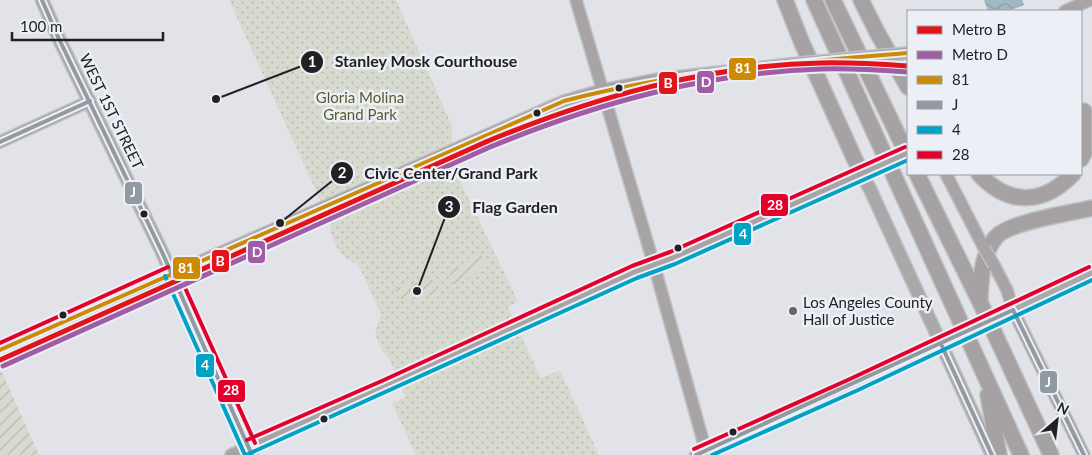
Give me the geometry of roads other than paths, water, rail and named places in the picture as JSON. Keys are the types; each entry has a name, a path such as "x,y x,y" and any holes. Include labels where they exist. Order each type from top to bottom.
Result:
{"highway":[{"path":"785,0 802,43 867,171"},
{"path":"814,0 1021,455"},
{"path":"833,0 907,152"},
{"path":"861,0 907,85"},
{"path":"1082,157 1084,153 1086,111"},
{"path":"917,175 980,302 1051,455"},
{"path":"980,175 1001,192 1015,197 1033,198 1047,194 1062,185 1072,175"},
{"path":"980,302 981,271 990,248 997,237 1016,226 1092,208"},
{"path":"985,378 994,432 994,454"}],"main road":[{"name":"WEST 1ST STREET","path":"42,0 172,273 251,451"},
{"path":"576,0 654,265 703,454 1092,273"},
{"path":"1067,10 1090,0"},
{"path":"0,350 564,101 602,90 658,79 907,53"},
{"path":"0,142 90,101"},
{"path":"231,455 251,451 379,389 635,272 907,154"},
{"path":"867,171 946,342 994,454"},
{"path":"947,175 1007,290 1008,313 1084,455"}],"water":[{"path":"984,0 1022,0 1024,5 1011,10 988,10"}],"metro line":[{"name":"B","path":"0,360 488,141 528,125 609,98 692,77 777,65 853,63 907,66"},
{"name":"D","path":"3,366 490,147 571,117 652,93 735,77 821,69 907,72"}],"place":[{"name":"Stanley Mosk Courthouse","path":"216,99"},
{"name":"Civic Center/Grand Park","path":"280,223"},
{"name":"Flag Garden","path":"417,291"},
{"name":"Los Angeles County Hall of Justice","path":"793,311"}],"park label":[{"name":"Gloria Molina Grand Park","path":"360,106"}]}
